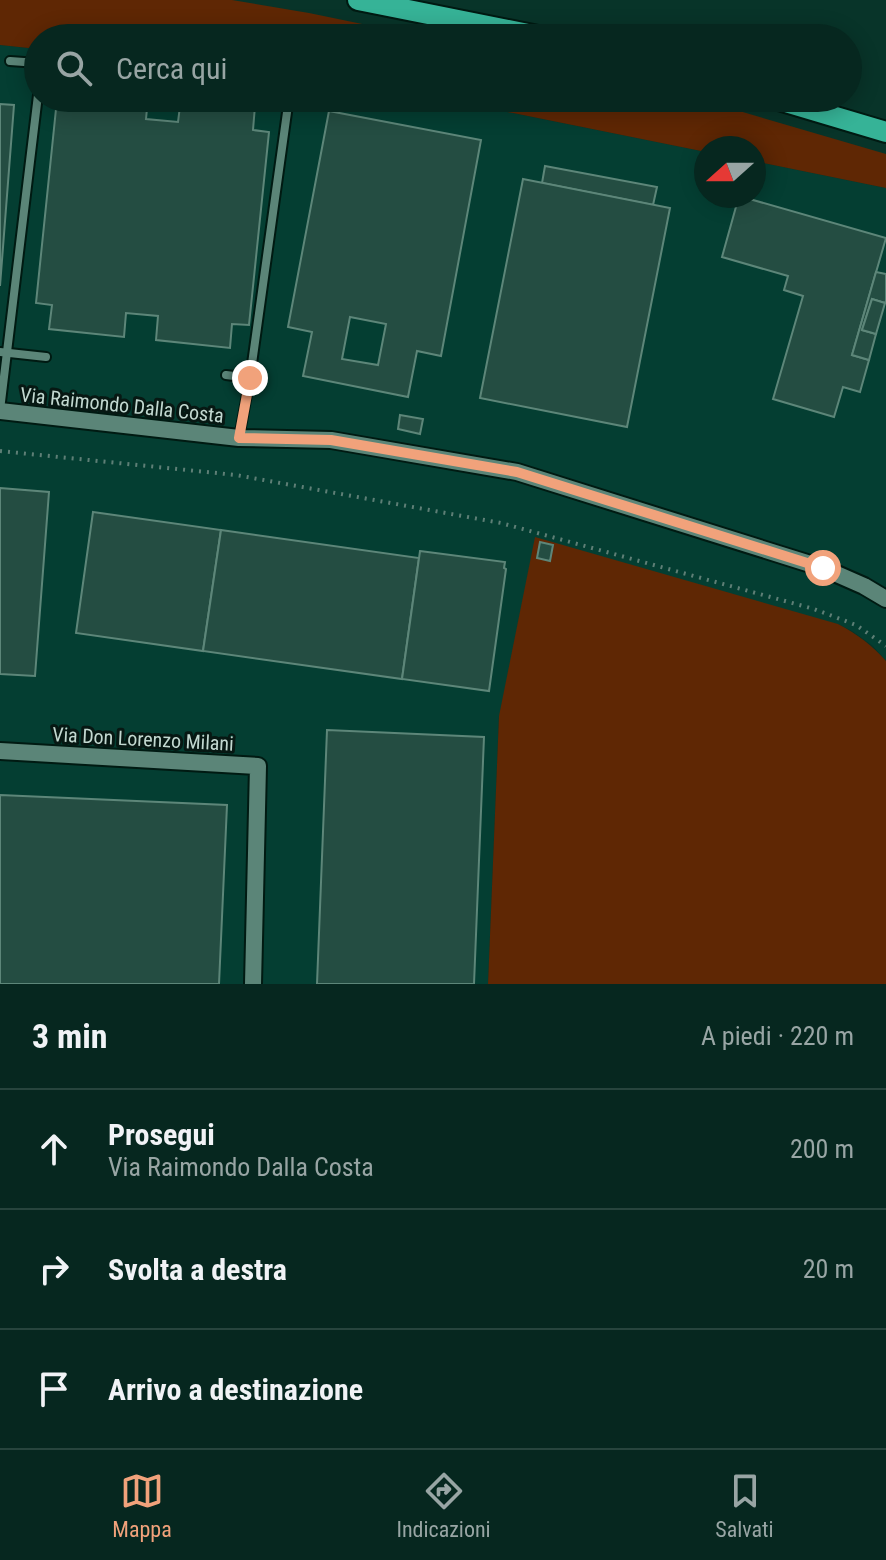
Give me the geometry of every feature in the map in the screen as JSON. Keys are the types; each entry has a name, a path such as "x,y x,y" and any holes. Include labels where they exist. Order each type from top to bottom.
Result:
{"main road":[{"path":"358,0 478,24"},
{"path":"819,112 886,132"}],"street":[{"name":"Via Raimondo Dalla Costa","path":"0,411 239,438 331,440 517,472 823,568 886,599"},
{"name":"Via Don Lorenzo Milani","path":"0,751 258,766 253,984"}],"lane":[{"path":"10,61 24,62"},
{"path":"0,411 4,352 36,112"},
{"path":"239,438 287,112"},
{"path":"4,352 46,357"},
{"path":"226,375 250,378"}],"path":[{"path":"0,451 236,475 501,523 814,609 856,625 886,646"}],"shaded area":[{"path":"0,0 232,0 362,24 24,24 24,48 0,45"},
{"path":"0,45 24,48 24,112 507,112 694,150 694,208 766,208 766,163 886,188 886,661 873,646 838,624 499,716 488,984 0,984"},
{"path":"507,112 743,112 886,154 886,188 766,163 766,136 694,136 694,150"},
{"path":"535,537 838,624 864,640 886,661 886,984 488,984 499,716"}],"building":[{"path":"0,104 14,105 0,286"},
{"path":"56,112 147,112 146,119 178,122 179,112 254,112 253,130 269,132 249,325 232,324 230,348 156,340 158,316 126,313 124,337 49,329 52,305 36,303"},
{"path":"329,112 481,140 441,356 417,351 408,397 303,376 312,332 288,327","holes":["350,317 386,324 378,365 342,359"]},
{"path":"545,166 657,187 653,205 542,183"},
{"path":"523,179 670,208 627,427 480,398"},
{"path":"766,204 886,238 852,355 869,360 860,392 843,387 834,417 773,399 803,296 784,290 788,276 722,257 736,208 766,208"},
{"path":"876,272 886,274 886,301 872,299 862,330 876,334 869,360 852,355"},
{"path":"872,299 885,303 876,334 862,330"},
{"path":"400,415 423,419 420,434 398,429"},
{"path":"0,488 49,492 35,676 0,674"},
{"path":"93,512 221,530 203,651 76,633"},
{"path":"221,530 419,558 402,679 203,651"},
{"path":"540,542 553,545 550,561 537,558"},
{"path":"420,551 505,562 489,691 402,679"},
{"path":"327,730 484,737 474,984 317,984"},
{"path":"0,795 227,805 219,984 0,984"}],"route":[{"path":"250,378 239,438 331,440 517,472 823,568"}]}
